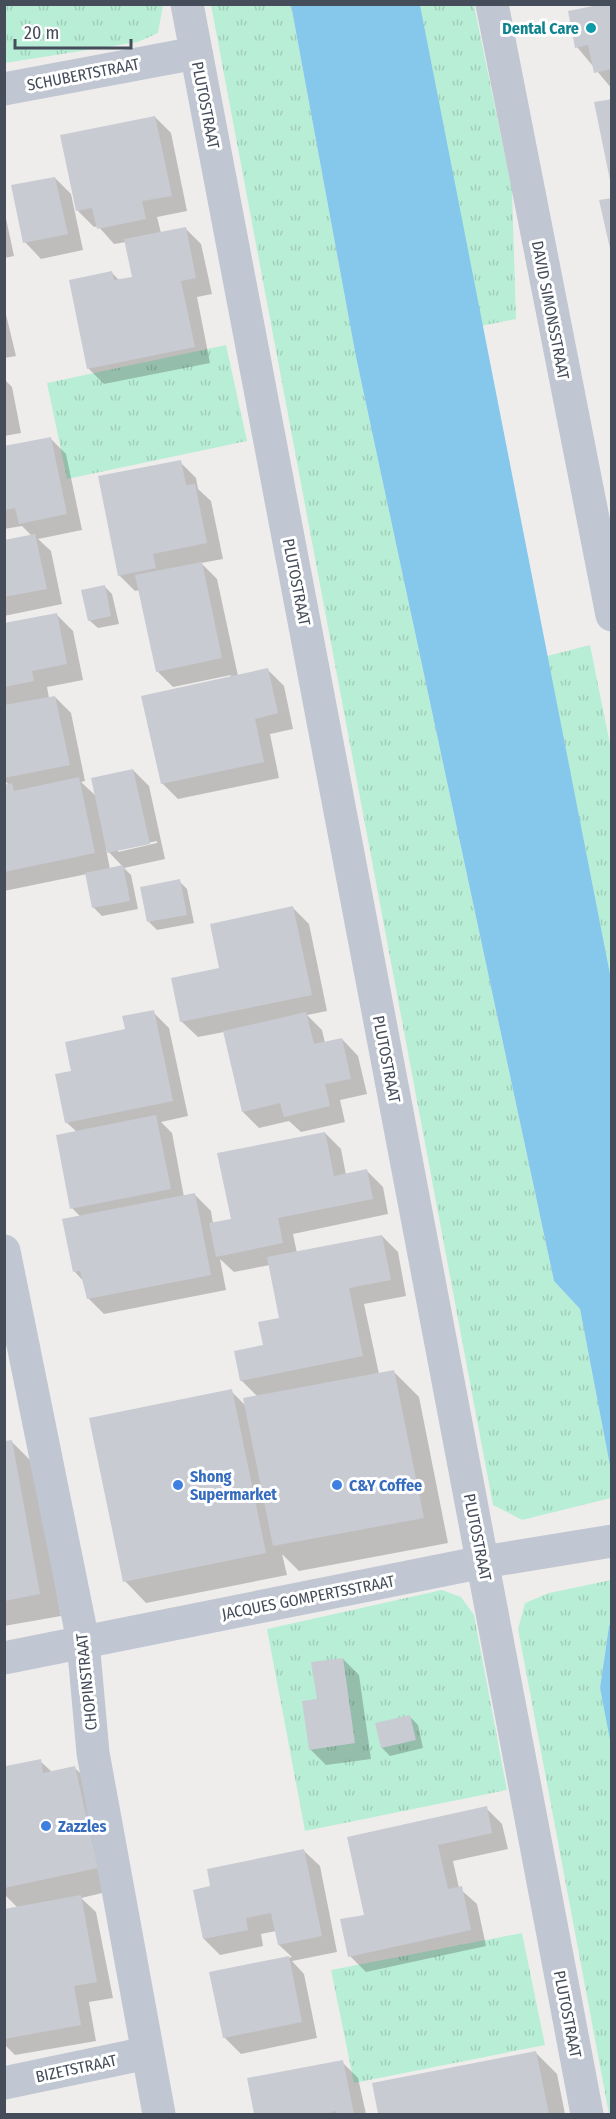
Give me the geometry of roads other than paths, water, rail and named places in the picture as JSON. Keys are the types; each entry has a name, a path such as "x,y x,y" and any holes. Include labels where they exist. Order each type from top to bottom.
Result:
{"street":[{"name":"PLUTOSTRAAT","path":"187,4 587,2115"},
{"name":"DAVID SIMONSSTRAAT","path":"492,4 612,615"},
{"name":"SCHUBERTSTRAAT","path":"4,89 196,53"},
{"name":"CHOPINSTRAAT","path":"4,1251 83,1641 93,1753 159,2115"},
{"name":"JACQUES GOMPERTSSTRAAT","path":"4,1658 483,1562 612,1541"},
{"name":"BIZETSTRAAT","path":"4,2083 147,2053"}],"water":[{"path":"291,5 420,5 611,979 611,1471 580,1309 554,1281 356,357"},
{"path":"611,1622 611,1745 600,1688"}],"place":[{"name":"Dental Care","path":"591,28"},
{"name":"Shong Supermarket","path":"178,1485"},
{"name":"C&Y Coffee","path":"337,1485"},
{"name":"Zazzles","path":"46,1826"}]}
